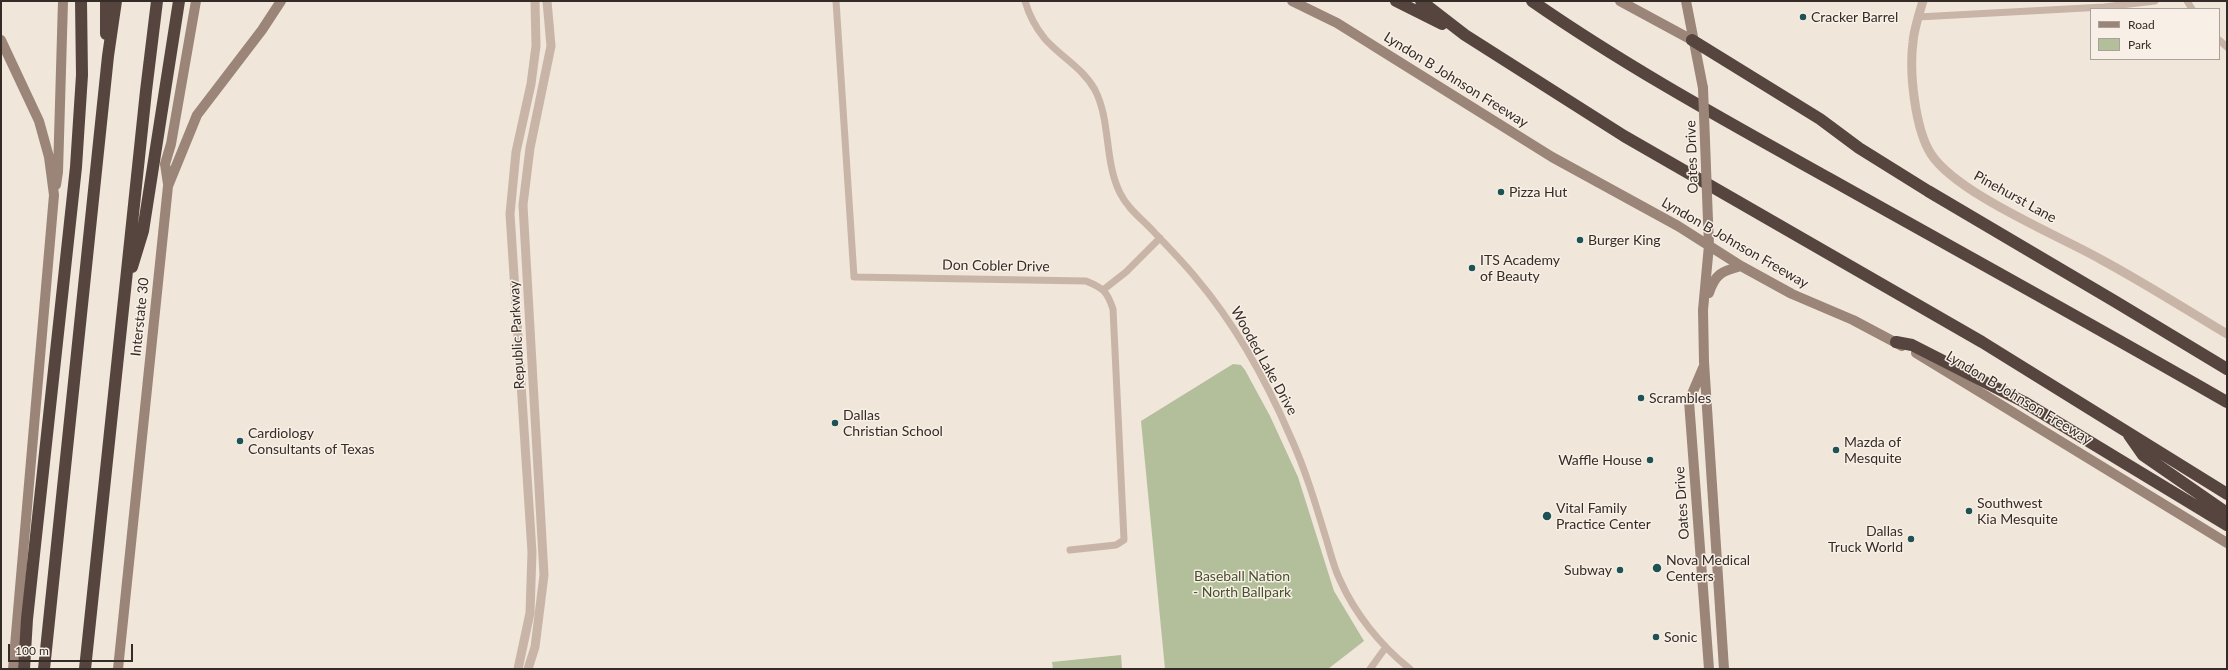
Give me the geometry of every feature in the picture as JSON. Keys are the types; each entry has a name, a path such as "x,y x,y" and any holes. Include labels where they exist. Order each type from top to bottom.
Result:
{"highway":[{"path":"24,669 27,619 76,167 82,75 81,1"},
{"path":"106,1 105,19 108,56"},
{"path":"44,669 108,56 116,1"},
{"path":"85,669 124,293 157,1"},
{"path":"124,293 143,231 179,1"},
{"path":"1396,1 1465,35"},
{"name":"Lyndon B Johnson Freeway","path":"1421,1 1465,35 1624,136 1982,342 2227,494"},
{"path":"1532,1 1583,36 1665,87 1988,266 2227,402"},
{"path":"1692,40 1820,120 1859,148 1928,191 2129,309 2227,369"},
{"path":"1896,342 1912,345 1960,368 2024,402 2227,525"},
{"path":"2126,430 2143,454 2227,513"}],"main road":[{"path":"13,669 54,195 58,172 63,1"},
{"path":"168,186 165,164 171,144 196,1"},
{"name":"Interstate 30","path":"118,669 168,186 197,115 262,30 281,1"},
{"name":"Lyndon B Johnson Freeway","path":"1292,1 1337,23 1552,157 1709,245 1741,266 1798,297 1852,320 1896,342 1952,374 2227,543"},
{"path":"1620,1 1692,40"},
{"name":"Oates Drive","path":"1686,1 1692,40 1703,88 1709,245 1703,310 1704,362 1724,669"},
{"path":"1,40 39,121 49,157 54,195"},
{"path":"1703,310 1713,281 1721,273 1741,266"},
{"name":"Oates Drive","path":"1704,362 1689,401 1709,669"},
{"path":"1698,529 1715,529"}],"street":[{"name":"Republic Parkway","path":"518,669 530,612 532,552 510,214 516,152 531,84 536,46 535,1"},
{"name":"Republic Parkway","path":"528,669 535,647 544,575 523,205 530,148 551,46 547,1"},
{"name":"Don Cobler Drive","path":"836,1 854,277 1086,281 1103,290"},
{"name":"Wooded Lake Drive","path":"1025,1 1028,13 1045,39 1075,65 1095,89 1101,106 1114,175 1120,192 1130,209 1160,238 1216,303 1240,341 1267,389 1291,438 1310,485 1339,578 1353,606 1391,654 1410,669"},
{"name":"Pinehurst Lane","path":"1923,1 1913,42 1914,94 1924,138 1931,154 1946,171 1983,196 2100,259 2227,334"},
{"path":"2096,8 2155,1"},
{"path":"1918,17 2090,8"},
{"path":"531,84 543,89"},
{"path":"1070,550 1116,545 1124,540 1113,309 1109,295 1103,290 1126,272 1160,238"},
{"path":"1370,669 1386,647"}],"green space":[{"name":"Baseball Nation - North Ballpark","path":"1233,364 1241,365 1245,370 1270,416 1298,477 1334,591 1364,641 1328,669 1165,669 1141,421"},
{"path":"1121,655 1122,669 1053,669 1052,662"}],"place":[{"name":"Cracker Barrel","path":"1803,17"},
{"name":"Pizza Hut","path":"1501,192"},
{"name":"Burger King","path":"1580,240"},
{"name":"ITS Academy of Beauty","path":"1472,268"},
{"name":"Scrambles","path":"1641,398"},
{"name":"Dallas Christian School","path":"835,423"},
{"name":"Cardiology Consultants of Texas","path":"240,441"},
{"name":"Mazda of Mesquite","path":"1836,450"},
{"name":"Waffle House","path":"1650,460"},
{"name":"Southwest Kia Mesquite","path":"1969,511"},
{"name":"Vital Family Practice Center","path":"1547,516"},
{"name":"Dallas Truck World","path":"1911,539"},
{"name":"Nova Medical Centers","path":"1657,568"},
{"name":"Subway","path":"1620,570"},
{"name":"Sonic","path":"1656,637"}]}
